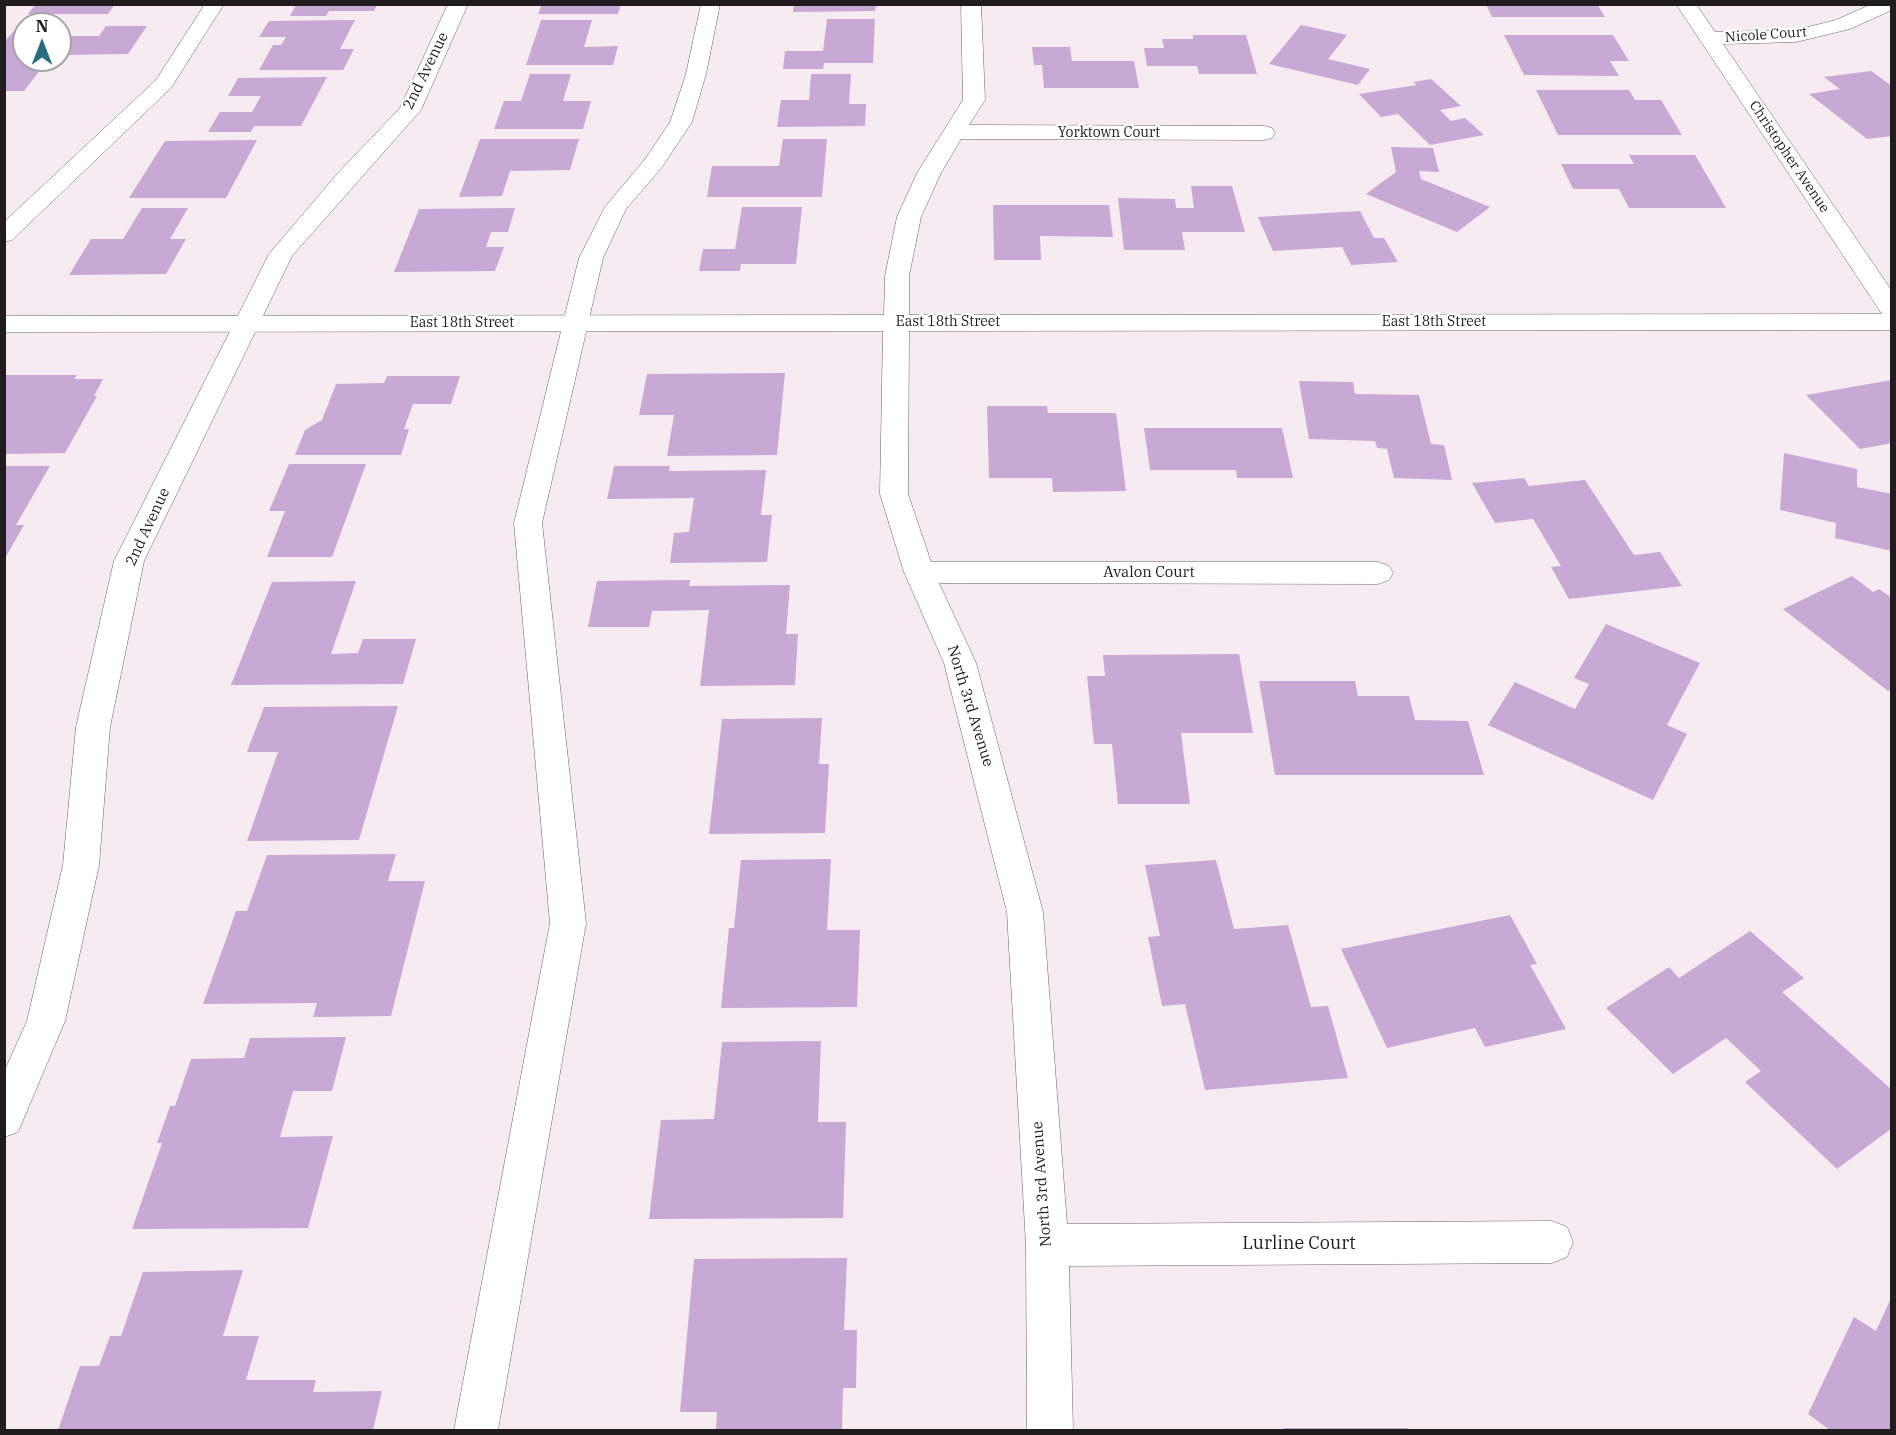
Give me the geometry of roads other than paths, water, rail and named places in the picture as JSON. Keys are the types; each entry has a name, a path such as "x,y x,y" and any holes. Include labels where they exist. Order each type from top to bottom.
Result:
{"street":[{"name":"2nd Avenue","path":"4,1119 46,1021 81,865 93,727 129,561 281,254 346,178 410,110 458,4"},
{"name":"North 3rd Avenue","path":"971,4 974,100 929,173 909,217 897,276 894,494 919,572 960,663 995,789 1025,912 1047,1245 1050,1431"},
{"name":"Christopher Avenue","path":"1686,4 1892,311"},
{"name":"Nicole Court","path":"1709,38 1796,36 1843,25 1889,4"},
{"name":"Yorktown Court","path":"954,132 1264,133"},
{"name":"East 18th Street","path":"4,324 1892,322"},
{"name":"Avalon Court","path":"919,572 1378,573"},
{"name":"Lurline Court","path":"1047,1245 1552,1242"}],"lane":[{"path":"4,235 164,84 215,4"},
{"path":"476,1431 568,923 528,523 573,322 591,258 616,207 654,162 681,122 696,74 711,4"}]}
